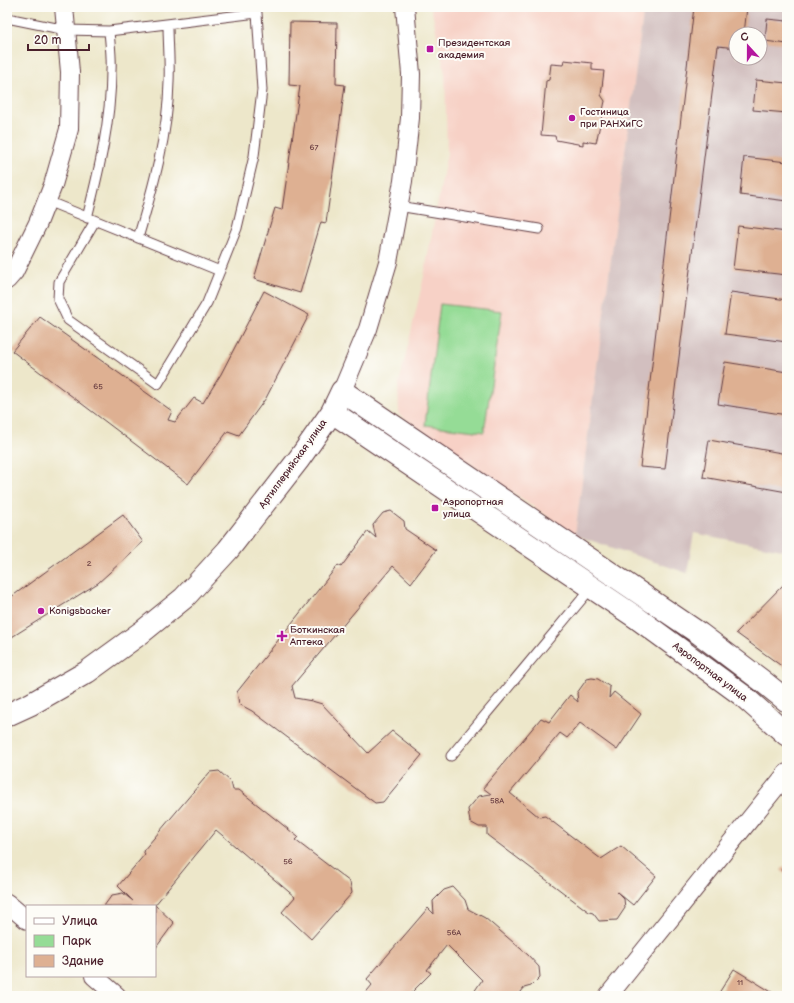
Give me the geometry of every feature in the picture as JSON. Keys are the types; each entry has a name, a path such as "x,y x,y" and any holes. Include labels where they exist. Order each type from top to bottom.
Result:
{"main road":[{"name":"Артиллерийская улица","path":"7,715 31,704 87,672 142,632 184,598 228,550 299,459 332,412 342,391"},
{"path":"342,391 700,634 787,701"},
{"name":"Аэропортная улица","path":"332,412 592,587 742,695 787,735"}],"street":[{"path":"7,280 14,272 38,223 53,185 69,129 70,72 64,7"},
{"name":"Артиллерийская улица","path":"342,391 368,329 388,262 403,182 409,125 411,82 405,7"},
{"path":"608,996 787,772"},
{"path":"7,903 26,919"},
{"path":"95,977 118,996"}],"lane":[{"path":"7,18 66,30 109,31 168,24 257,10 262,90 254,156 237,228 207,303 158,384 68,320 58,299 58,282 91,220 108,113 111,70 109,31"},
{"path":"138,238 150,200 164,136 169,83 168,24"},
{"path":"47,201 220,271"},
{"path":"398,206 538,229"},
{"path":"451,756 592,587"}],"shaded area":[{"path":"431,7 644,7 575,535 399,415 398,388 424,276 447,153 445,73"},
{"path":"644,7 787,7 787,551 694,533 687,573 575,535"}],"green space":[{"path":"440,304 502,311 484,432 425,425"}],"building":[{"path":"694,7 747,7 745,26 728,26 728,47 718,46 665,469 640,467"},
{"path":"767,19 787,21 787,44 768,41 768,26 766,26"},
{"path":"290,22 337,23 336,84 345,85 326,223 321,222 300,293 254,279 275,208 282,210 300,86 289,85"},
{"name":"Гостиница при РАНХиГС","path":"564,60 592,63 592,70 604,71 601,95 605,101 596,143 583,141 583,145 556,140 555,136 541,135 546,81 549,80 551,64 563,65"},
{"path":"756,80 787,83 787,113 753,110"},
{"path":"744,157 787,162 787,201 740,195"},
{"path":"738,226 787,232 787,275 733,269"},
{"path":"264,291 309,315 266,398 239,435 228,431 188,484 12,351 40,317 172,411 168,420 175,422 194,398 203,403 221,374"},
{"path":"731,292 787,300 787,342 725,334"},
{"path":"725,362 787,372 787,415 718,404"},
{"path":"709,440 787,454 787,492 703,477"},
{"path":"391,511 404,521 405,529 436,550 411,583 393,566 292,686 295,698 322,704 368,753 392,731 422,755 383,802 375,803 252,711 239,704 237,692 338,565 341,567 368,531 376,538 373,525 383,513"},
{"path":"123,515 143,542 98,583 7,640 7,600"},
{"path":"787,581 787,670 736,633"},
{"path":"587,679 598,679 610,687 609,698 614,692 641,714 617,750 580,723 567,738 560,733 510,793 539,817 545,816 601,859 621,846 656,876 633,905 617,892 624,899 625,908 617,920 599,921 593,913 589,912 487,835 487,827 479,827 470,822 468,809 479,796 491,794 483,788 541,718 549,722 570,695 578,702 577,693"},
{"path":"219,771 231,782 233,790 239,790 298,837 295,840 350,882 352,893 311,939 282,912 295,897 216,830 155,905 105,905 112,895 123,893 133,901 118,886 145,854 143,851 210,772"},
{"path":"787,864 787,876 781,870"},
{"path":"453,887 465,900 468,909 485,918 528,955 539,967 540,977 531,986 524,988 518,996 473,996 472,995 482,980 447,945 427,970 431,973 408,996 363,996 372,985 367,979 428,908 434,914 433,901 444,890"},
{"path":"156,906 174,923 156,948"},
{"path":"734,969 778,996 717,996"}],"place":[{"name":"Президентская академия","path":"430,49"},
{"name":"Гостиница при РАНХиГС","path":"572,118"},
{"name":"Аэропортная улица","path":"435,508"},
{"name":"Konigsbacker","path":"41,611"},
{"name":"Боткинская Аптека","path":"282,636"}]}
